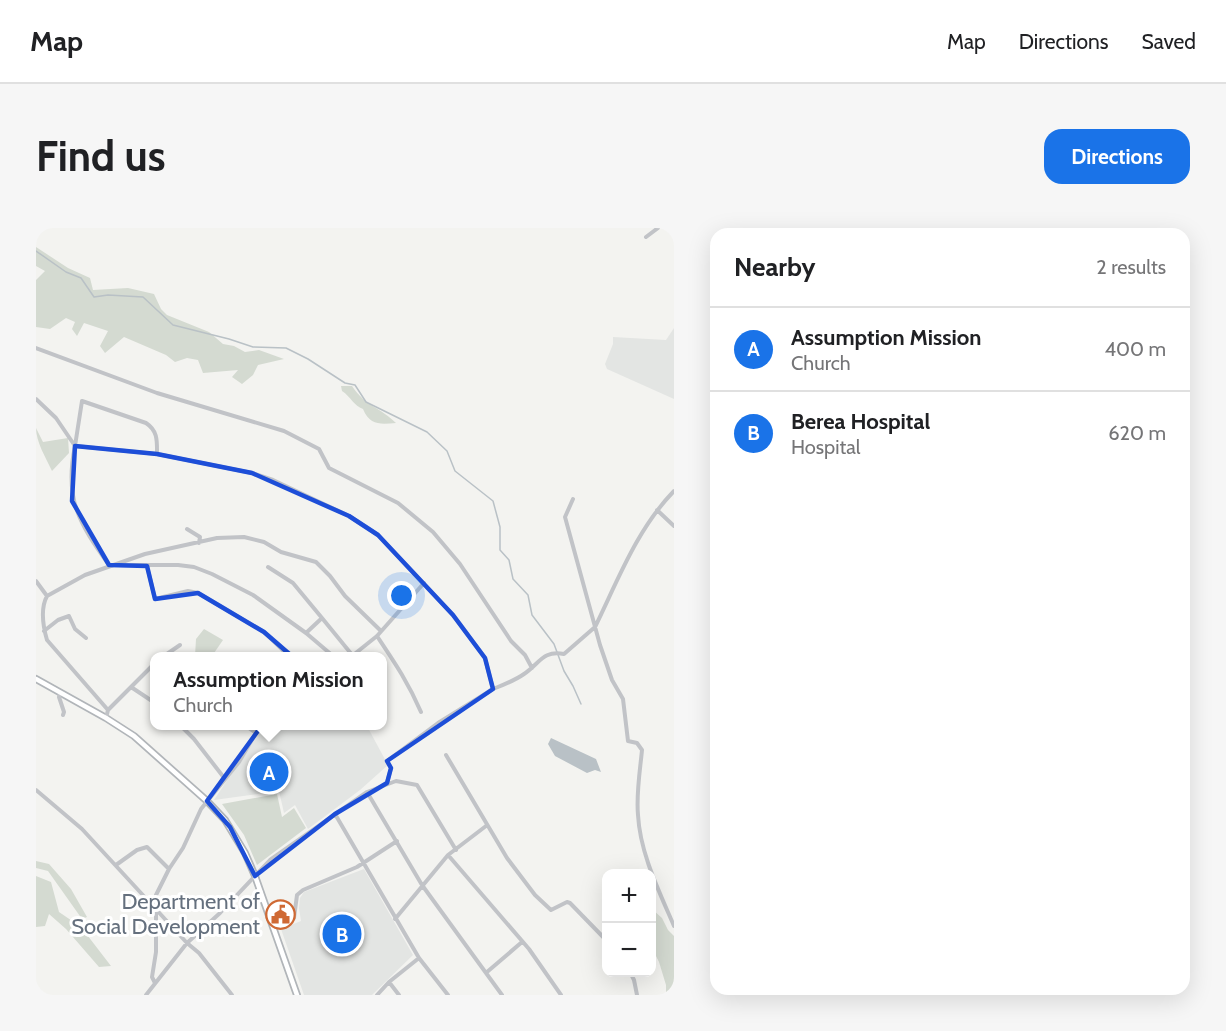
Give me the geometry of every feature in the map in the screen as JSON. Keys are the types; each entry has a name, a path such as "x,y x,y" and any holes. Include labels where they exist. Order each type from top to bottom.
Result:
{"main road":[{"path":"36,679 134,735 207,801 230,827 255,876 295,994"}],"street":[{"path":"646,237 658,228"},
{"path":"36,348 157,393 284,431 319,449 329,468 398,503 433,532 460,564 511,642 525,656 532,668"},
{"path":"36,399 56,418 75,446"},
{"path":"110,565 72,501 70,478 82,401 153,427 156,434 157,454"},
{"path":"75,446 157,454 252,473 273,480 349,516 378,535 477,644 485,658 493,689"},
{"path":"387,783 391,768 387,761 438,723 532,668 546,655 555,652 564,654 595,627 632,550 657,510 674,491"},
{"path":"573,499 565,517 595,627 612,680 623,699 628,741 637,743 642,750 638,816 641,836 646,856 674,926"},
{"path":"657,510 674,526"},
{"path":"187,529 200,537 199,543"},
{"path":"108,710 46,640 43,613 47,596 85,575 145,554 224,537 244,537 264,542 281,552 316,562 345,596 381,632"},
{"path":"110,565 178,565 194,567 212,574 253,595 306,633 327,652"},
{"path":"147,566 155,599 188,591 198,593 264,632 284,652"},
{"path":"268,567 293,583 350,652"},
{"path":"36,581 47,596"},
{"path":"358,652 381,632 424,583"},
{"path":"44,631 58,620 69,616 75,629 86,638"},
{"path":"306,633 322,618"},
{"path":"377,636 408,683 421,712"},
{"path":"171,652 180,645"},
{"path":"106,718 108,710 150,668"},
{"path":"131,687 150,700"},
{"path":"60,693 63,715"},
{"path":"184,730 225,779"},
{"path":"155,984 152,977 156,952 156,895 169,868 183,848 201,809 239,762 255,732 252,730"},
{"path":"446,755 486,826 535,895 551,910 567,902 570,903 602,936"},
{"path":"146,995 187,943 220,913 270,860 367,792 387,783 404,781 417,785 456,849"},
{"path":"36,790 82,829 187,943 199,953 232,995"},
{"path":"367,792 422,885 502,995"},
{"path":"335,814 419,958 448,995"},
{"path":"395,919 447,855 486,826"},
{"path":"272,927 294,918 297,895 303,890 364,862 397,841"},
{"path":"116,866 137,850 147,847 169,868"},
{"path":"447,855 522,942 561,995"},
{"path":"487,972 522,942"},
{"path":"377,995 389,981 419,958"},
{"path":"632,977 637,995"},
{"path":"389,981 399,995"}],"highlighted area":[{"path":"75,446 157,454 252,473 349,516 378,535 453,615 485,658 493,689 387,761 391,768 387,783 335,814 255,876 230,827 207,801 276,706 317,678 264,632 198,593 155,599 147,566 109,565 72,501"}],"shaded area":[{"path":"36,247 68,268 90,278 93,290 128,288 154,294 161,309 167,315 209,332 223,344 234,346 245,352 259,350 284,359 258,365 253,375 242,384 232,377 238,370 203,373 198,360 187,358 175,362 166,355 124,337 105,353 100,346 108,331 84,323 77,336 72,329 75,322 66,318 50,329 36,327 36,280 45,271 36,266"},
{"path":"674,328 674,399 607,369 605,364 613,344 613,337 666,340"},
{"path":"341,386 352,386 368,403 396,423 373,421 342,391"},
{"path":"36,428 43,442 68,438 69,453 52,471 39,444"},
{"path":"204,629 223,640 215,652 195,652 196,639"},
{"path":"260,730 369,730 388,765 360,790 308,829 295,805 284,813 279,791 214,800"},
{"path":"551,738 596,759 601,772 595,770 587,773 555,756 548,744"},
{"path":"277,794 282,817 294,808 306,828 257,865 244,835 222,804"},
{"path":"36,861 49,864 71,889 87,917 82,919 48,871 36,868"},
{"path":"364,869 413,955 372,995 304,995 281,929 301,921 300,898 304,892"},
{"path":"36,876 51,882 59,912 81,927 111,966 99,967 66,929 49,914 45,926 36,927"},
{"path":"656,913 674,936 674,995 666,995 666,985 656,956"}],"waterway":[{"path":"36,251 66,272 81,278 94,297 108,295 143,297 173,325 253,347 286,348 345,383 355,385 366,402 427,432 447,451 455,471 493,501 500,527 500,550 509,560 513,579 528,595 532,615 554,644 564,671 581,704"}],"place":[{"name":"Assumption Mission","path":"269,772"},
{"name":"Department of Social Development","path":"281,914"},
{"name":"Berea Hospital","path":"342,934"}]}
